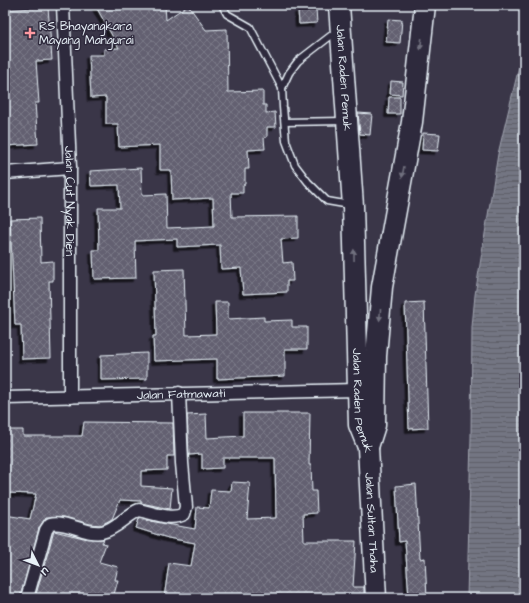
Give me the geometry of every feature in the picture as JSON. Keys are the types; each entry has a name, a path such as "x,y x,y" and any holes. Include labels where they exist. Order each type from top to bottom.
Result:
{"highway":[{"name":"Jalan Raden Pemuk","path":"339,5 353,206 359,425 368,446"},
{"name":"Jalan Raden Pemuk","path":"368,446 375,425 376,356 382,287 412,122 425,5"},
{"path":"354,284 382,287"},
{"name":"Jalan Sultan Thaha","path":"368,446 376,598"}],"street":[{"name":"Jalan Cut Nyak Dien","path":"63,5 70,168 70,397"},
{"path":"5,173 70,168"},
{"name":"Jalan Fatmawati","path":"5,398 357,390"},
{"path":"27,598 46,530 50,524 55,523 83,530 102,532 139,510 178,518 184,514 186,507 182,463 179,393"}],"lane":[{"path":"222,5 227,14 250,28 282,88 286,142 295,165 308,182 327,201 353,206"},
{"path":"282,88 289,73 298,61 341,28"},
{"path":"285,122 348,120"}],"shaded area":[{"name":"RS Bhayangkara Mayang Mangurai","path":"5,5 54,5 57,61 5,65"}],"water":[{"path":"524,46 524,598 467,598 472,327 475,295 498,154"}],"building":[{"path":"95,5 165,5 166,20 188,5 206,30 227,29 228,92 263,91 263,105 266,105 266,113 275,112 276,127 267,127 267,137 264,138 265,149 248,150 249,169 245,169 245,184 243,185 243,193 231,193 232,217 298,216 298,238 281,239 283,263 292,262 293,281 287,281 287,292 243,294 241,268 221,269 220,245 177,247 177,239 135,241 136,278 94,279 93,250 99,250 98,208 120,208 119,185 91,186 90,171 141,168 142,195 166,194 167,228 214,226 213,198 172,200 171,170 160,170 160,145 119,147 118,124 106,124 106,97 91,98 89,55 104,55 104,49 119,48"},
{"path":"48,7 52,60 36,61 39,103 35,103 38,144 5,146 5,10"},
{"path":"316,9 317,23 299,24 298,10"},
{"path":"388,19 402,20 400,43 386,42"},
{"path":"391,81 403,82 402,95 390,94"},
{"path":"389,97 400,97 400,114 388,114"},
{"path":"358,113 372,114 370,135 360,134"},
{"path":"423,133 440,134 438,151 422,150"},
{"path":"40,218 41,262 53,261 53,281 49,281 51,358 22,359 21,325 15,325 10,219"},
{"path":"184,269 186,335 216,334 215,302 228,302 228,319 264,317 264,321 292,320 292,327 307,327 307,349 285,349 285,376 217,379 217,359 154,361 153,336 156,336 154,270"},
{"path":"424,302 428,428 409,429 405,303"},
{"path":"147,353 147,379 101,380 101,355"},
{"path":"243,413 310,413 309,465 311,465 312,491 316,491 317,513 303,514 304,541 356,541 353,587 364,587 364,598 164,598 169,563 191,566 195,543 168,538 136,528 139,519 195,529 197,507 209,508 211,490 231,491 232,482 250,483 247,519 276,518 275,458 223,458 223,468 202,469 202,454 189,455 187,415 206,414 207,438 243,436"},
{"path":"84,422 173,423 174,456 167,456 167,470 141,471 141,486 172,488 170,509 141,503 141,501 120,500 112,519 101,525 90,524 64,517 46,517 39,528 20,598 5,598 5,515 30,519 36,494 5,493 5,430 23,430 23,436 82,436"},
{"path":"416,484 420,559 425,558 427,598 409,598 405,541 399,542 396,486"},
{"path":"54,531 88,539 104,539 102,543 106,544 99,562 118,567 115,580 118,580 113,598 35,598"}],"place":[{"name":"RS Bhayangkara Mayang Mangurai","path":"30,33"}]}
